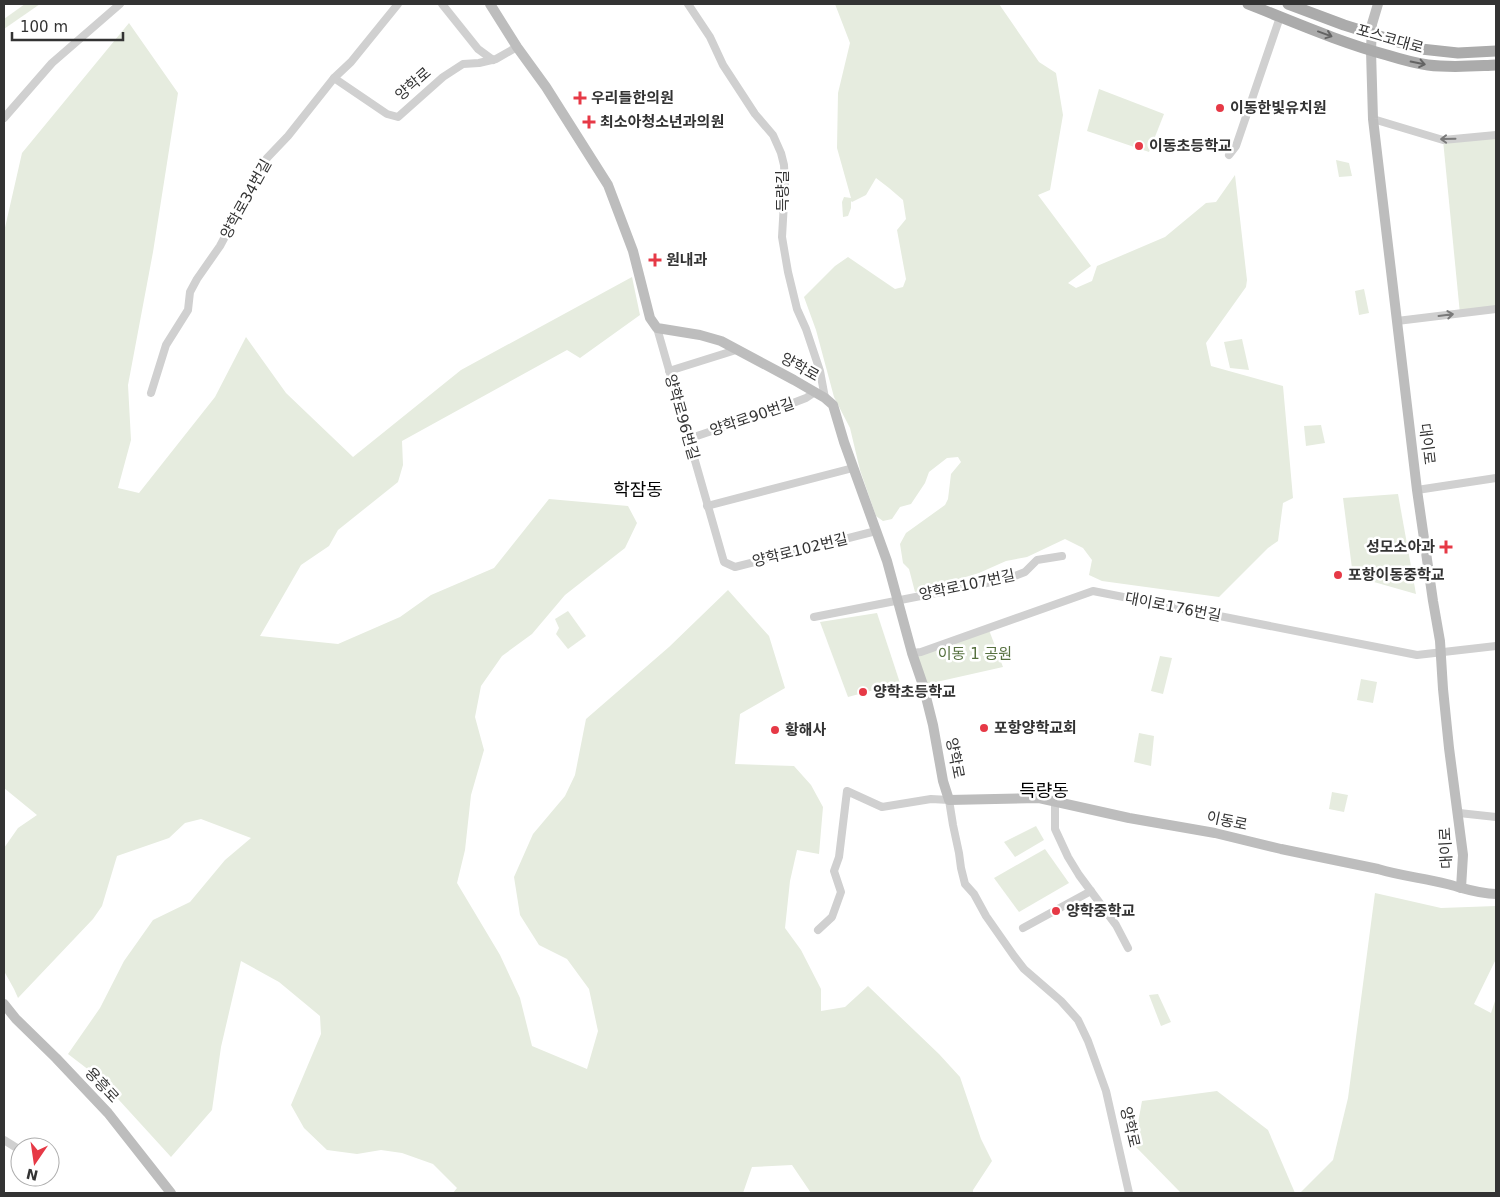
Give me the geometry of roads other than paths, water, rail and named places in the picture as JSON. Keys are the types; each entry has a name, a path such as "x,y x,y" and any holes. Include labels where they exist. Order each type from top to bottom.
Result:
{"main road":[{"name":"포스코대로","path":"1248,4 1371,51 1429,65 1454,67 1496,65"},
{"name":"포스코대로","path":"1288,4 1421,49 1458,53 1496,51"}],"street":[{"path":"4,118 52,63 120,4"},
{"name":"양학로34번길","path":"151,393 166,345 188,310 190,292 220,246 267,158 288,136 334,78 351,62 398,4"},
{"path":"442,4 478,49 492,60"},
{"path":"490,4 517,47 546,87 608,185 633,252 650,318 657,328"},
{"name":"득량길","path":"688,4 710,36 723,65 755,114 773,135 781,153 785,185 782,237 788,272 797,309 820,371 825,398"},
{"name":"대이로","path":"1378,4 1372,24 1373,119 1417,490 1441,653 1449,748 1464,862 1461,888"},
{"path":"1230,155 1236,146 1280,16"},
{"name":"양학로","path":"334,78 387,114 398,117 443,77 463,64 492,60 517,47"},
{"path":"1373,119 1443,140 1496,135"},
{"path":"1397,321 1496,309"},
{"name":"양학로","path":"657,328 700,335 721,341 825,398 833,405 876,530 934,725 965,884 974,894 998,935 1024,969 1061,1001 1078,1020 1088,1041 1106,1091 1129,1193"},
{"name":"양학로96번길","path":"657,328 724,562"},
{"path":"669,371 736,350"},
{"name":"양학로90번길","path":"688,439 780,408 806,398 814,392"},
{"path":"707,506 854,468"},
{"path":"1417,490 1496,478"},
{"name":"양학로102번길","path":"724,562 735,567 876,530"},
{"name":"양학로107번길","path":"814,617 1007,579 1025,572 1037,560 1062,556"},
{"name":"대이로176번길","path":"912,653 921,652 1093,591 1408,654 1441,653 1496,646"},
{"path":"818,930 832,917 841,892 834,871 839,857 847,791 882,807 931,799 949,800"},
{"name":"이동로","path":"949,800 1040,798 1129,818 1215,833 1482,893 1496,894"},
{"path":"1055,801 1055,828 1075,869 1116,925 1128,948"},
{"path":"1458,813 1496,817"},
{"path":"1023,928 1091,891"},
{"name":"용흥로","path":"4,1004 16,1019 108,1113 171,1193"}],"place":[{"name":"우리들한의원","path":"580,98"},
{"name":"이동한빛유치원","path":"1220,108"},
{"name":"최소아청소년과의원","path":"589,122"},
{"name":"이동초등학교","path":"1139,146"},
{"name":"원내과","path":"655,260"},
{"name":"성모소아과","path":"1446,547"},
{"name":"포항이동중학교","path":"1338,575"},
{"name":"양학초등학교","path":"863,692"},
{"name":"포항양학교회","path":"984,728"},
{"name":"황해사","path":"775,730"},
{"name":"양학중학교","path":"1056,911"}],"district":[{"name":"학잠동","path":"638,489"},
{"name":"득량동","path":"1044,790"}],"park label":[{"name":"이동 1 공원","path":"975,654"}]}
